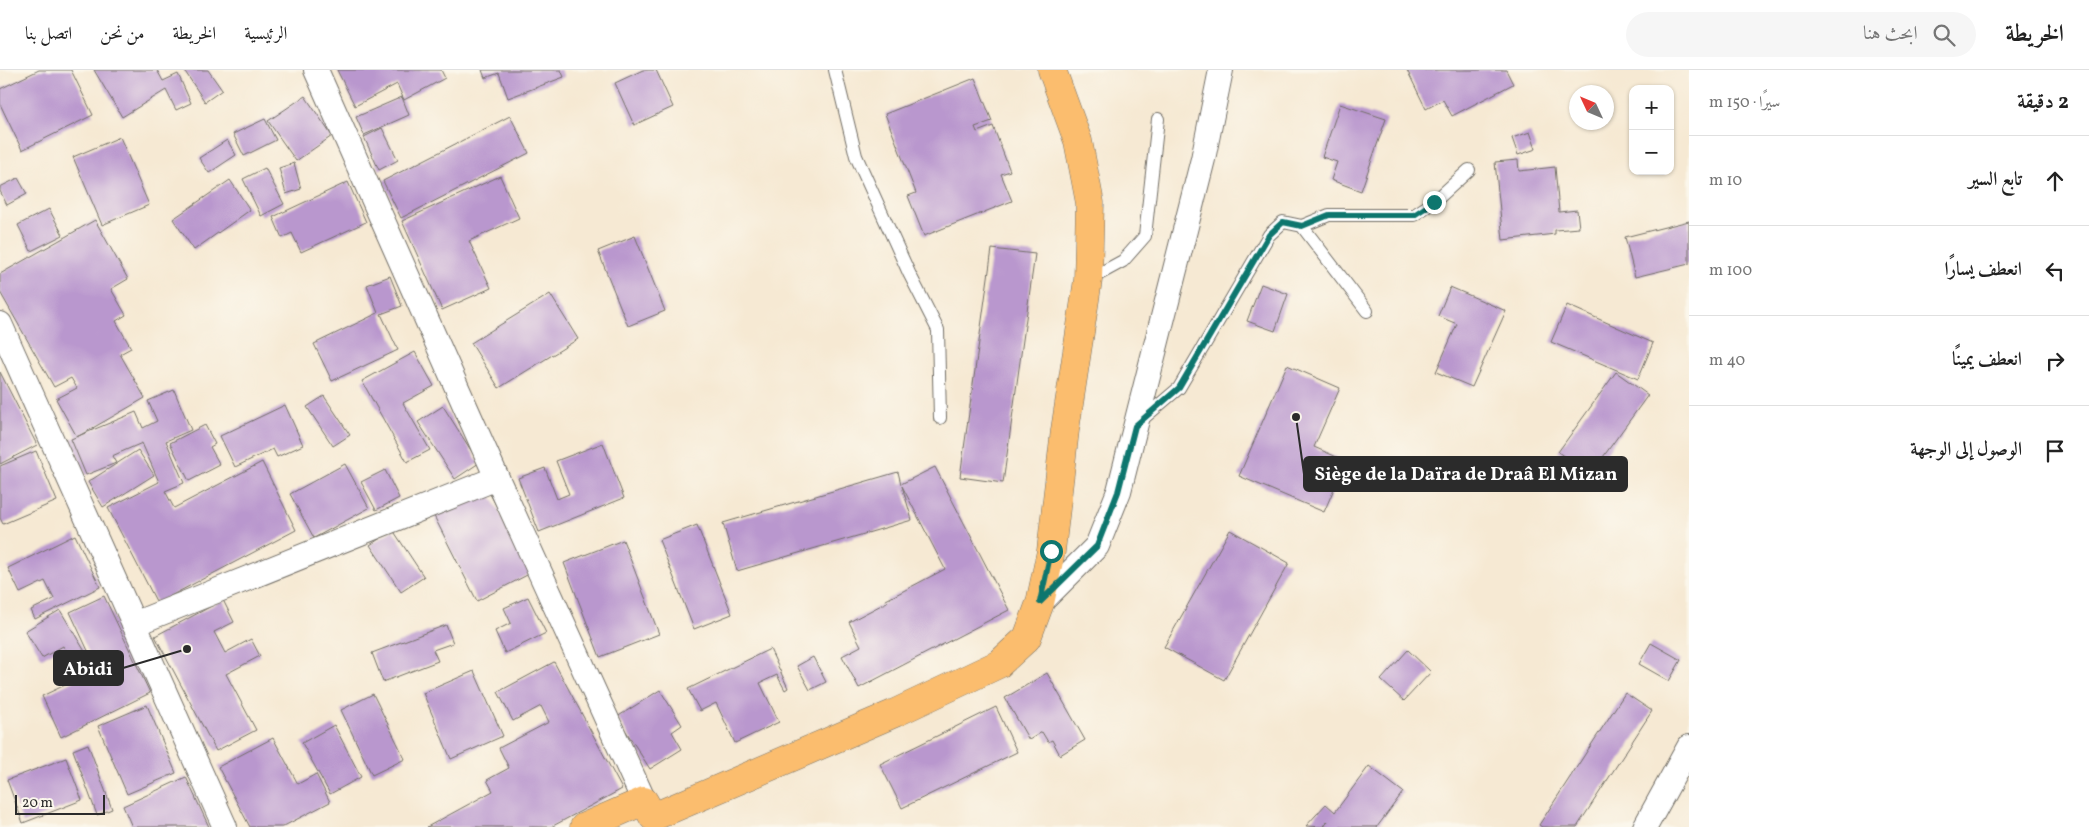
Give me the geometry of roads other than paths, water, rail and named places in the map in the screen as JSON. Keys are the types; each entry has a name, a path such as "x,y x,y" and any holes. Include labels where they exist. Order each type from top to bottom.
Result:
{"main road":[{"path":"584,827 651,815 895,713 999,664 1026,638 1040,602 1051,551 1065,430 1088,280 1090,203 1078,140 1052,70"}],"street":[{"path":"316,70 497,478 651,815"},
{"path":"1040,602 1097,546 1118,492 1203,159 1221,70"},
{"path":"0,324 225,827"},
{"path":"134,624 497,478"},
{"path":"1645,827 1689,747"}],"lane":[{"path":"836,70 856,156 909,273 938,330 940,418"},
{"path":"1088,280 1123,261 1145,236 1158,119"},
{"path":"1135,426 1179,388 1269,235 1283,222 1302,226 1329,215 1414,215 1434,202 1469,170"},
{"path":"1302,226 1367,311"}],"place":[{"name":"Siège de la Daïra de Draâ El Mizan","path":"1296,417"},
{"name":"Abidi","path":"187,649"}]}
